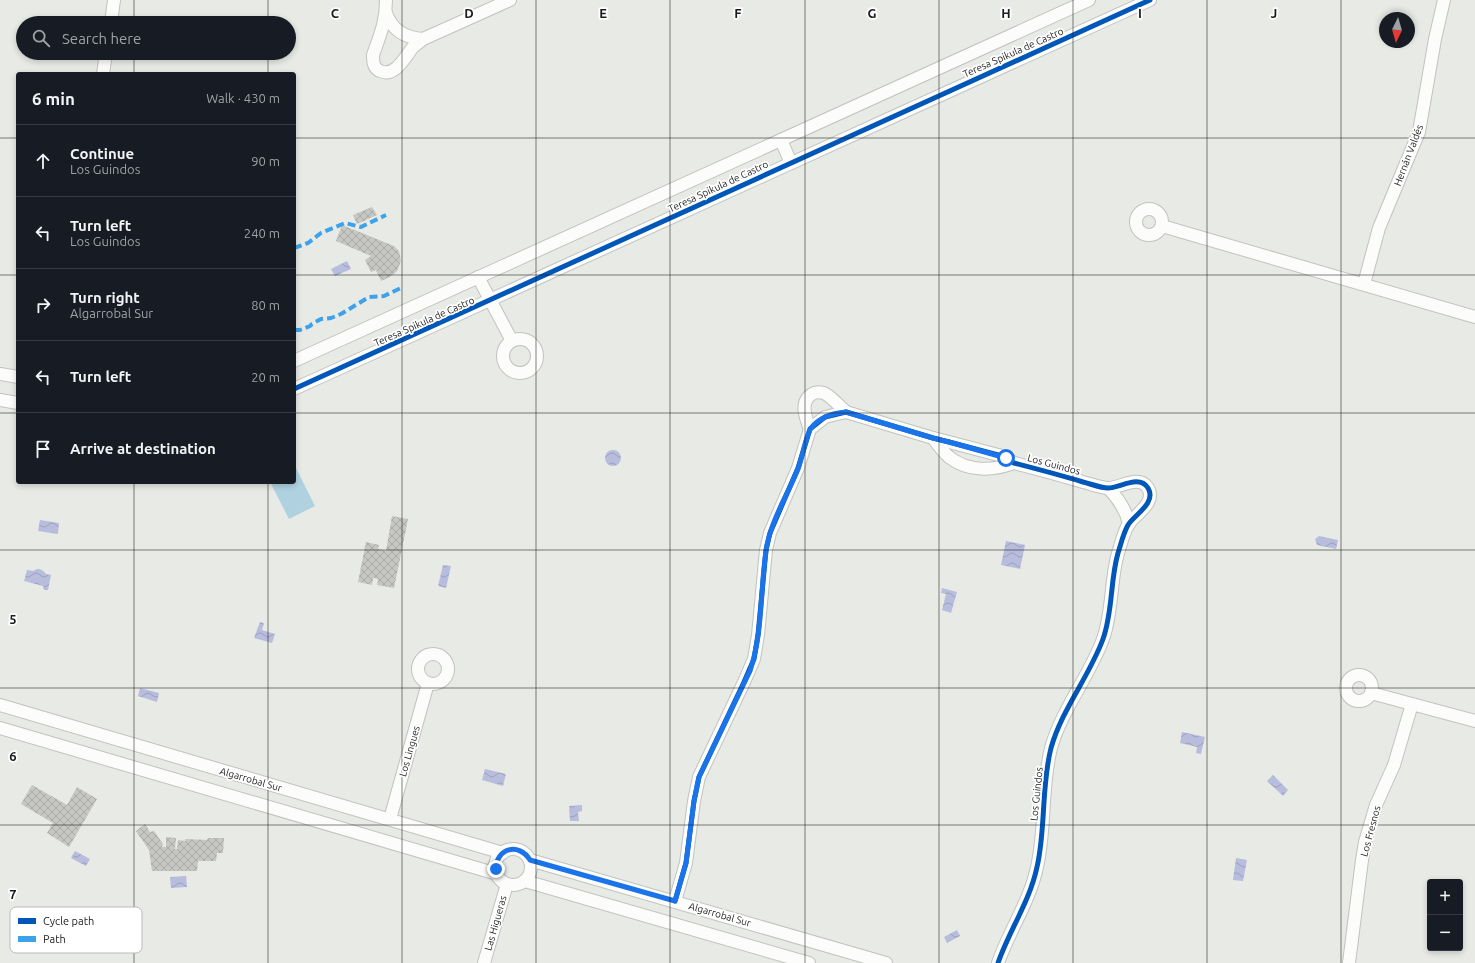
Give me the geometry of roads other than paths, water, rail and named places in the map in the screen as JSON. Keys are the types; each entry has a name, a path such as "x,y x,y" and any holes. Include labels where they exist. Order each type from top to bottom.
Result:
{"street":[{"path":"112,16 114,0"},
{"path":"386,0 384,26 373,55 374,64 379,70 387,72 396,68 423,39 510,0"},
{"name":"Teresa Spikula de Castro","path":"296,360 1089,0"},
{"name":"Teresa Spikula de Castro","path":"296,389 1150,0"},
{"name":"Hernán Valdés","path":"1364,284 1379,228 1419,132 1435,39 1444,0"},
{"path":"386,13 392,25 401,34 408,37 423,39"},
{"path":"103,72 105,60"},
{"path":"781,140 791,163"},
{"path":"1162,226 1475,317"},
{"path":"478,277 512,341"},
{"path":"0,374 16,378"},
{"name":"Los Guindos","path":"810,429 804,407 806,401 817,392 824,394 846,412 933,438 1002,456 1014,463 1108,488 1138,482 1146,485 1148,488 1150,496 1147,504 1129,524 1116,560 1109,616 1102,640 1061,723 1052,745 1044,790 1039,855 1034,880 1030,892 1007,939 998,963"},
{"path":"0,400 16,403"},
{"path":"675,901 686,863 694,801 699,777 750,671 754,659 758,635 766,550 770,533 798,468 810,429 825,417 846,412"},
{"name":"Los Guindos","path":"933,438 951,458 968,466 980,469 992,469 1014,463"},
{"path":"1108,488 1122,505 1127,514 1129,524"},
{"name":"Los Lingues","path":"390,819 428,683"},
{"path":"1371,693 1475,721"},
{"name":"Los Fresnos","path":"1349,963 1365,842 1376,805 1394,765 1412,704"},
{"name":"Algarrobal Sur","path":"0,705 503,853"},
{"path":"0,728 497,874 507,884 516,885 525,881 531,871 530,860 524,853 516,849 506,850 497,860 497,874"},
{"name":"Algarrobal Sur","path":"530,860 886,963"},
{"path":"525,881 809,963"},
{"name":"Las Higueras","path":"484,963 507,884"}],"water":[{"path":"347,261 351,269 335,276 331,269"},
{"path":"613,450 619,452 621,458 619,464 613,466 607,464 605,458 607,452"},
{"path":"40,520 59,523 58,534 38,531"},
{"path":"1319,536 1338,540 1336,549 1317,545 1315,539"},
{"path":"1006,541 1025,545 1020,569 1001,565"},
{"path":"443,565 451,566 446,588 438,586"},
{"path":"37,569 51,575 48,590 44,590 43,586 24,581 27,570 33,571"},
{"path":"942,588 957,592 951,613 942,610 946,594 941,593"},
{"path":"260,622 264,623 262,630 275,634 272,643 254,638"},
{"path":"140,688 159,693 157,702 138,696"},
{"path":"1182,732 1205,737 1201,754 1196,753 1197,747 1180,743"},
{"path":"485,769 506,774 503,786 482,780"},
{"path":"1273,775 1288,790 1283,796 1267,781"},
{"path":"582,805 582,811 578,812 579,821 570,821 569,806"},
{"path":"75,851 90,859 86,866 71,858"},
{"path":"1236,858 1247,860 1243,881 1233,880"},
{"path":"186,876 187,887 171,888 170,877"},
{"path":"957,930 960,936 947,943 944,937"}]}
